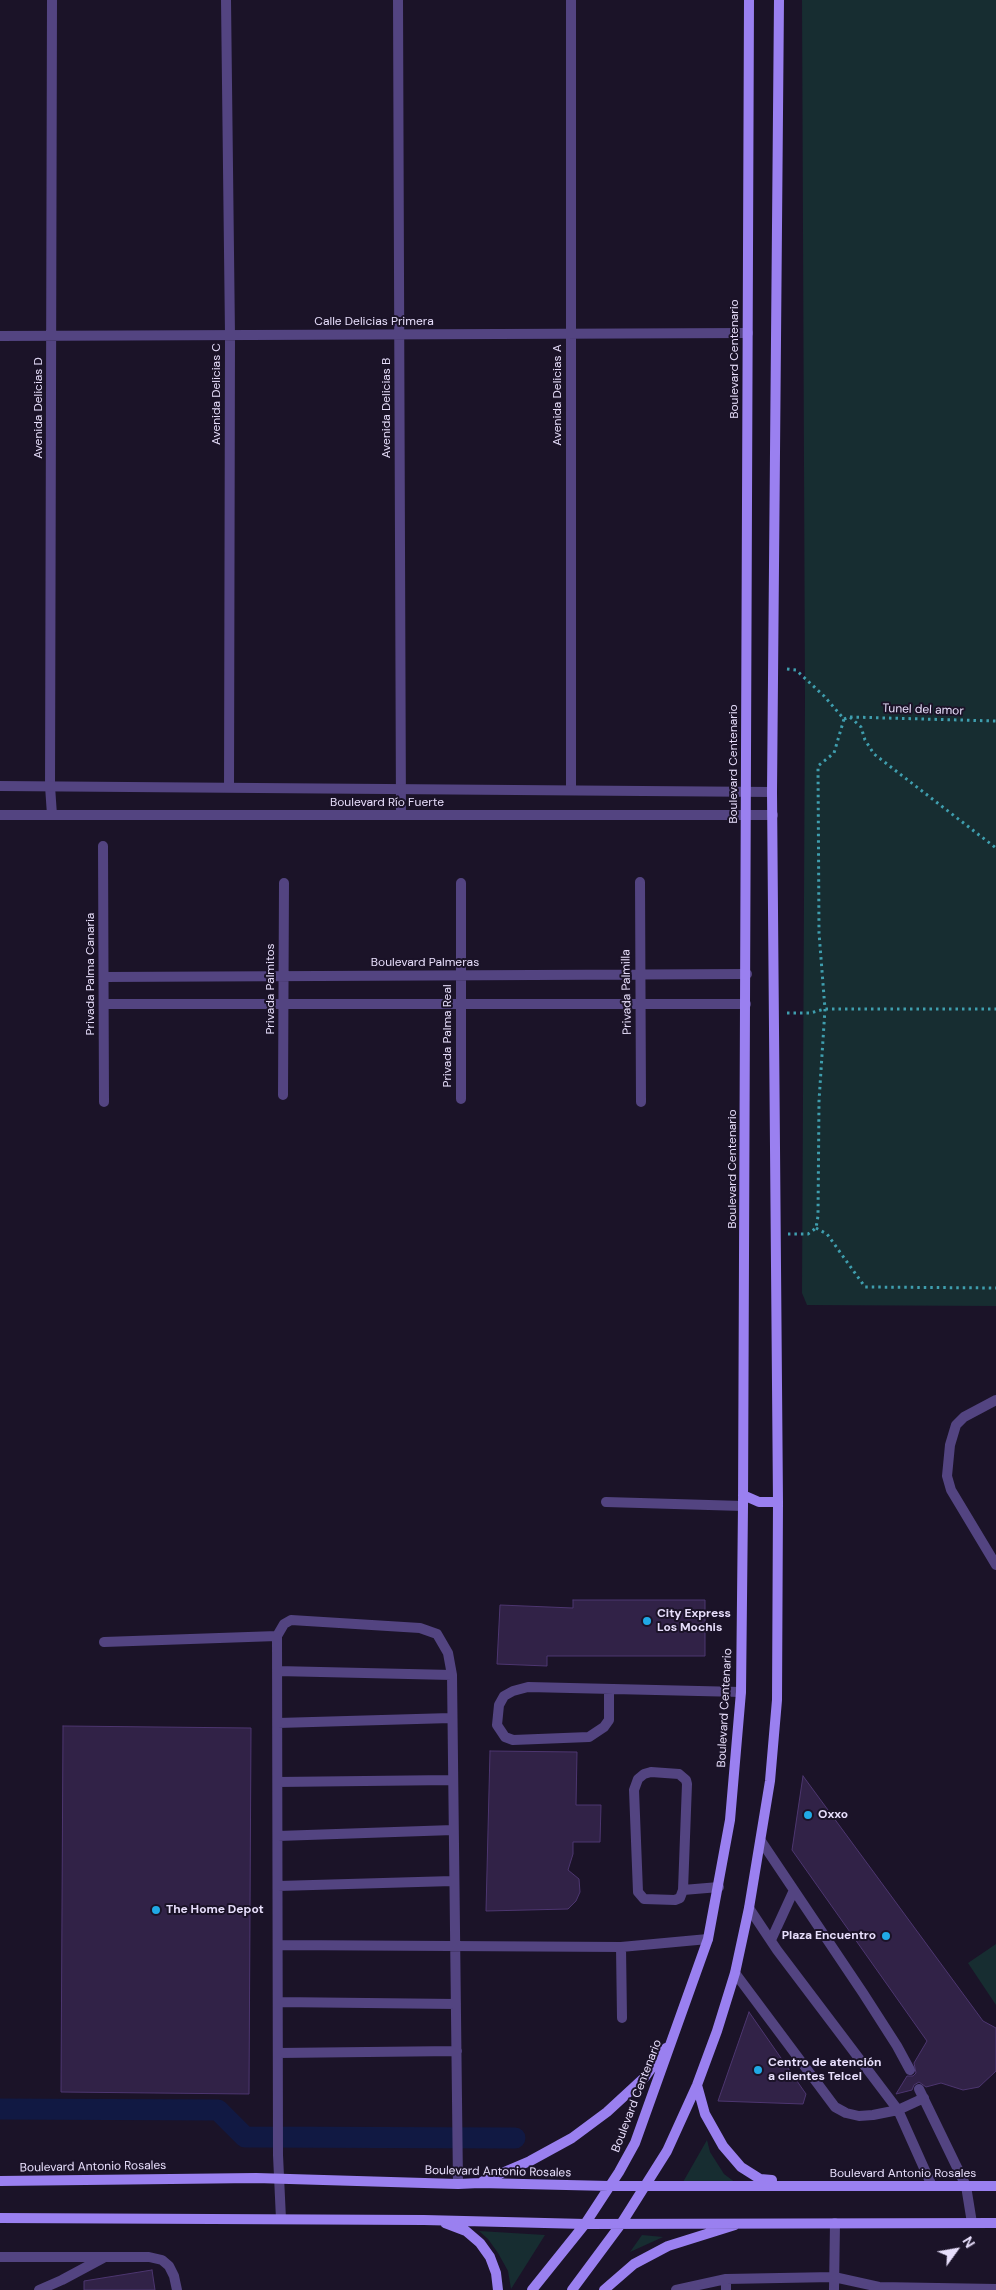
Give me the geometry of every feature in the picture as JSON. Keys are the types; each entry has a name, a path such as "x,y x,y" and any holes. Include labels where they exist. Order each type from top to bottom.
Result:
{"main road":[{"name":"Boulevard Centenario","path":"532,2290 585,2224 635,2143 708,1939 720,1887 730,1820 741,1692 747,974 749,0"},
{"path":"572,2290 621,2224 667,2151 697,2085 718,2031 735,1973 749,1908 770,1782 777,1700 777,1233 772,792 780,0"},
{"path":"743,1500 778,1502"},
{"path":"480,2183 530,2161 572,2138 607,2112 644,2078 674,2037"},
{"path":"697,2085 705,2114 723,2146 741,2167 760,2179 830,2186"},
{"name":"Boulevard Antonio Rosales","path":"0,2181 279,2178 458,2184 609,2186 996,2186"},
{"path":"0,2218 424,2220 585,2224 996,2222"},
{"path":"424,2220 451,2224 466,2232 480,2243 490,2257 496,2273 498,2290"},
{"path":"604,2290 634,2264 668,2246 741,2223"}],"street":[{"name":"Avenida Delicias D","path":"52,0 50,786 52,815"},
{"name":"Avenida Delicias C","path":"226,0 230,335 229,788"},
{"name":"Avenida Delicias B","path":"398,0 401,815"},
{"name":"Avenida Delicias A","path":"571,0 572,790"},
{"name":"Calle Delicias Primera","path":"0,336 748,333"},
{"name":"Boulevard Río Fuerte","path":"0,786 772,792"},
{"name":"Boulevard Río Fuerte","path":"0,815 773,815"},
{"name":"Privada Palma Canaria","path":"103,846 104,1102"},
{"name":"Privada Palmilla","path":"640,882 638,974 641,1102"},
{"name":"Privada Palmitos","path":"283,1095 284,883"},
{"name":"Privada Palma Real","path":"461,883 461,1099"},
{"name":"Boulevard Palmeras","path":"104,977 747,974"},
{"path":"104,1004 746,1004"},
{"path":"996,1400 964,1417 956,1425 950,1444 947,1476 951,1490 996,1565"},
{"path":"606,1502 743,1500"},
{"path":"281,2219 278,2155 277,1636 284,1624 291,1620 420,1628 437,1634 443,1641 448,1653 452,1675 451,1718 458,2184"},
{"path":"104,1642 277,1636"},
{"path":"277,1671 452,1675"},
{"path":"609,1689 609,1720 598,1733 589,1737 514,1740 505,1737 497,1725 499,1705 504,1696 513,1691 528,1688 609,1689 741,1692"},
{"path":"278,1723 451,1718"},
{"path":"651,1772 679,1774 686,1780 683,1890 680,1898 676,1900 644,1899 638,1892 634,1790 638,1779 644,1774 651,1772"},
{"path":"278,1782 452,1780"},
{"path":"278,1836 453,1830"},
{"path":"761,1841 863,1993 910,2070"},
{"path":"278,1886 453,1881"},
{"path":"683,1890 720,1887"},
{"path":"771,1940 794,1890"},
{"path":"749,1908 898,2110 932,2186"},
{"path":"278,1945 454,1944 622,1947 708,1939"},
{"path":"622,1947 622,2018"},
{"path":"735,1973 835,2107 846,2113 859,2116 898,2110 921,2093 966,2186 972,2222"},
{"path":"278,2002 456,2004"},
{"path":"278,2053 456,2051"},
{"path":"834,2290 835,2223"},
{"path":"0,2257 149,2257 162,2260 169,2266 174,2276 177,2290"},
{"path":"39,2290 62,2280 103,2257"},
{"path":"680,2289 726,2279 834,2277 879,2288 996,2289"},
{"path":"726,2279 726,2290"}],"path":[{"path":"774,668 796,670 824,696 844,719"},
{"path":"844,719 850,717 861,727 865,740 874,754 996,848"},
{"name":"Tunel del amor","path":"850,717 996,721"},
{"path":"777,1233 808,1234 816,1228 818,1216 819,1101 825,1009 819,933 818,766 834,753 844,719"},
{"path":"774,1013 810,1013 825,1009 996,1009"},
{"path":"816,1228 827,1234 865,1287 996,1288"}],"green space":[{"path":"802,0 996,0 996,1306 807,1305 802,1293 805,699"},
{"path":"996,1944 996,2005 968,1963"},
{"path":"707,2140 710,2152 724,2174 736,2183 683,2182"},
{"path":"479,2231 545,2235 511,2289 508,2271 488,2239"},
{"path":"642,2235 663,2237 630,2252"}],"building":[{"path":"573,1600 705,1600 705,1656 547,1656 547,1666 497,1664 500,1605 573,1608"},
{"name":"The Home Depot","path":"63,1726 251,1728 249,2094 61,2092"},
{"path":"490,1751 577,1752 576,1805 601,1805 600,1842 573,1842 573,1854 568,1870 579,1879 580,1892 576,1901 568,1909 486,1911"},
{"name":"Plaza Encuentro","path":"803,1776 983,2021 996,2028 996,2071 979,2087 963,2090 941,2083 926,2087 919,2082 914,2085 912,2090 896,2094 907,2076 913,2076 916,2073 914,2063 927,2041 792,1850"},
{"name":"Centro de atención a clientes Telcel","path":"749,2012 806,2094 803,2104 718,2101"},
{"path":"152,2270 155,2290 84,2290 84,2281"}],"waterway":[{"path":"0,2109 218,2110 245,2137 515,2138"}],"place":[{"name":"City Express Los Mochis","path":"647,1621"},
{"name":"Oxxo","path":"808,1815"},
{"name":"The Home Depot","path":"156,1910"},
{"name":"Plaza Encuentro","path":"886,1936"},
{"name":"Centro de atención a clientes Telcel","path":"758,2070"}]}
